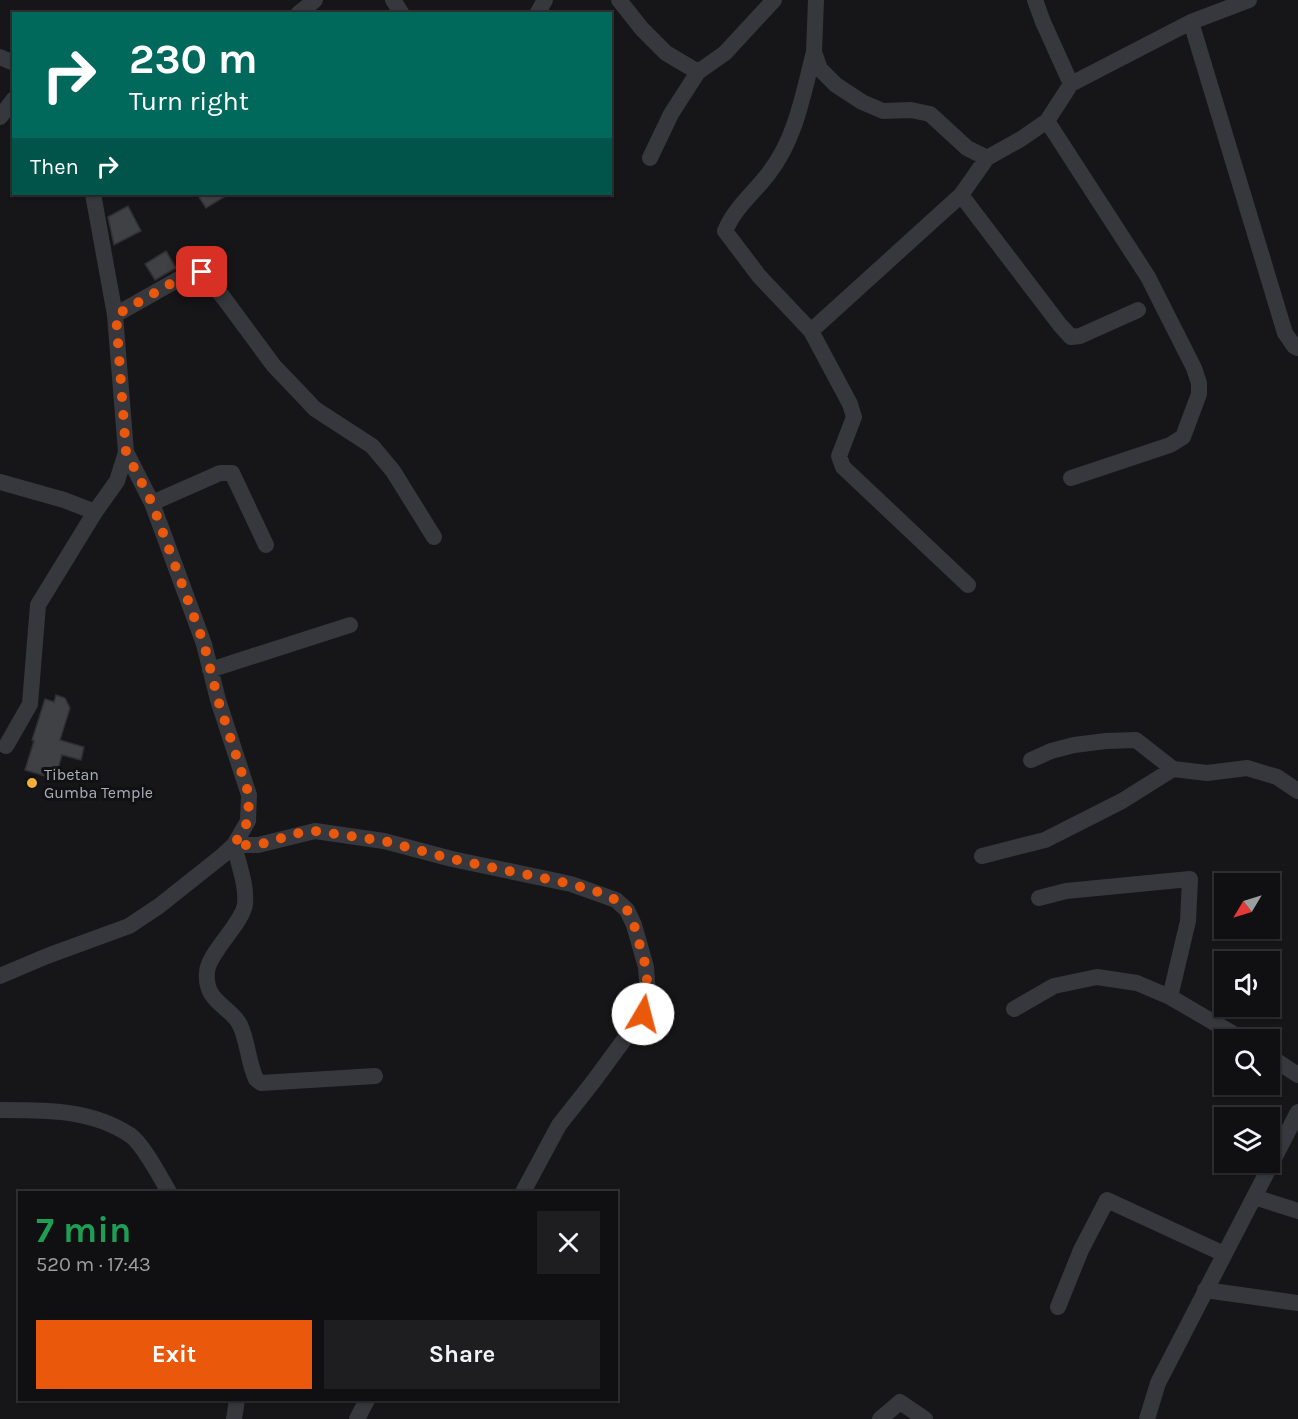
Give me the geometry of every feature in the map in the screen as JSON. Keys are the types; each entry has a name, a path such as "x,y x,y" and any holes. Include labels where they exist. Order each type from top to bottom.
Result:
{"street":[{"path":"300,12 315,0"},
{"path":"619,0 642,29 666,53 698,72"},
{"path":"650,158 671,114 698,72 724,53 774,0"},
{"path":"816,0 814,52 791,136 770,172 731,216 725,231 759,276 811,331 850,404 854,417 838,456 843,466 968,585"},
{"path":"1035,0 1042,22 1071,84"},
{"path":"811,331 961,195 987,158 1047,121 1071,84 1220,6 1249,0"},
{"path":"1191,22 1285,333 1298,348"},
{"path":"814,52 820,69 836,85 862,102 883,111 930,114 967,148 987,158"},
{"path":"0,117 12,102"},
{"path":"1047,121 1148,277 1194,368 1199,383 1199,394 1183,437 1170,445 1071,478"},
{"path":"6,747 30,704 38,605 95,512 117,481 126,452 116,315 93,195"},
{"path":"961,195 1071,337 1080,336 1138,310"},
{"path":"116,315 193,271 202,272 274,366 315,409 372,446 393,471 434,537"},
{"path":"0,976 46,956 129,926 159,906 234,845 248,821 249,795 218,700 204,644 152,503 126,452"},
{"path":"152,503 220,473 232,473 266,545"},
{"path":"0,482 95,512"},
{"path":"210,670 350,625"},
{"path":"1031,760 1050,751 1074,745 1136,740 1173,769 1207,773 1247,768 1277,777 1298,791"},
{"path":"982,856 1045,840 1122,801 1173,769"},
{"path":"234,845 258,845 299,833 315,831 384,841 452,859 571,884 616,900 627,910 634,925 646,967 648,994 643,1014 559,1125 524,1191"},
{"path":"234,845 245,894 245,907 206,971 208,986 217,1002 240,1024 256,1078 261,1083 375,1076"},
{"path":"1039,898 1066,891 1190,879 1188,921 1170,997"},
{"path":"1014,1009 1054,986 1096,977 1137,983 1170,997 1225,1029"},
{"path":"1280,1063 1298,1075"},
{"path":"0,1110 79,1113 132,1136 152,1162 168,1191"},
{"path":"1147,1419 1158,1383 1298,1112"},
{"path":"1254,1197 1298,1211"},
{"path":"1058,1307 1081,1250 1107,1200 1224,1254"},
{"path":"1205,1290 1298,1303"},
{"path":"234,1419 237,1401"},
{"path":"357,1419 366,1401"},
{"path":"880,1419 900,1402 925,1419"}],"building":[{"path":"198,195 227,195 206,208"},
{"path":"128,206 141,231 114,245 108,217"},
{"path":"166,251 176,268 155,280 145,264"},
{"path":"56,695 65,698 70,708 60,740 84,747 81,760 62,755 55,779 25,770 45,699 54,702"}],"place":[{"name":"Tibetan Gumba Temple","path":"32,783"}],"route":[{"path":"202,272 193,271 116,315 126,452 152,503 204,644 218,700 249,795 248,821 234,845 258,845 299,833 315,831 384,841 598,892 616,900 627,910 634,925 646,967 648,994 643,1014"}]}
